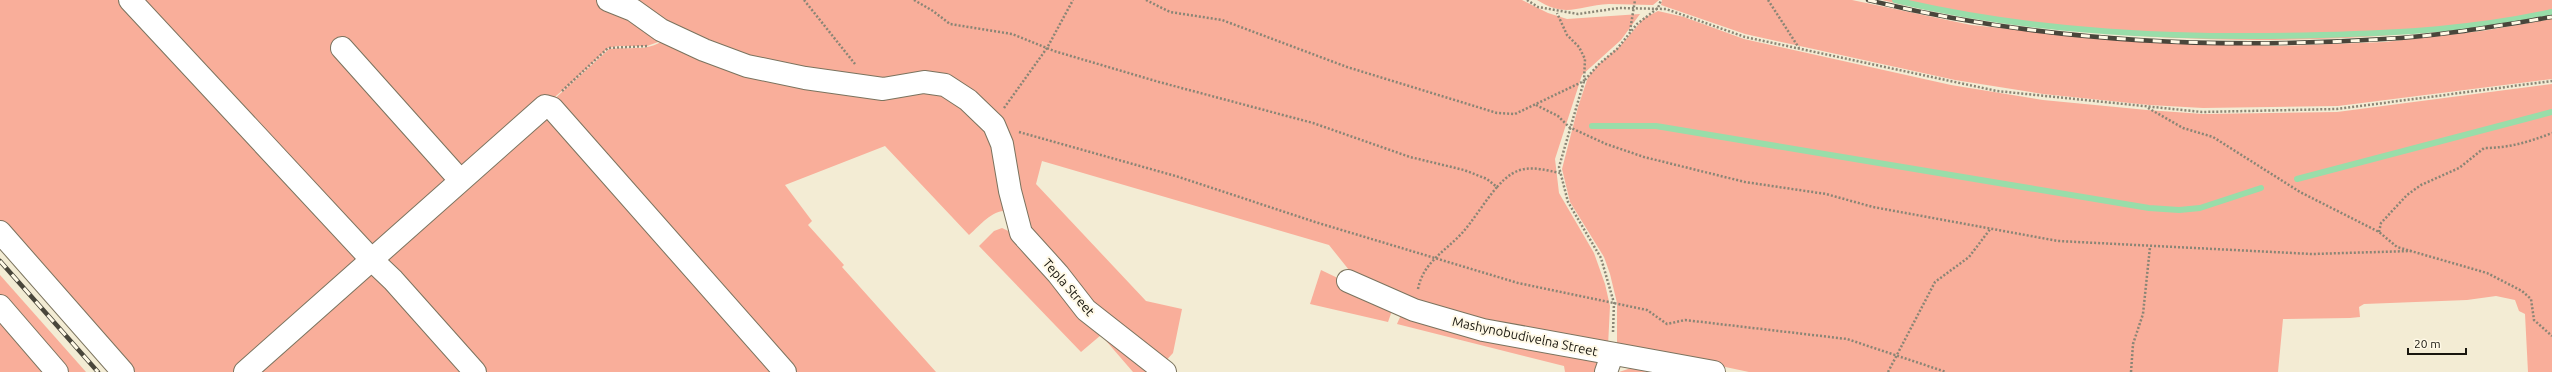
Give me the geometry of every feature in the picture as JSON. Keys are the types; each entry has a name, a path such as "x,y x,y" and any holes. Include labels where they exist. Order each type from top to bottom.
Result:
{"street":[{"path":"130,0 371,259 393,280 475,372"},
{"path":"608,0 632,10 668,33 704,50 747,66 805,78 883,89 924,82 945,85 968,100 994,125"},
{"path":"342,48 460,180"},
{"path":"245,372 545,106 552,108 785,372"},
{"name":"Tepla Street","path":"994,125 1002,144 1018,226 1021,233 1058,274 1086,310 1165,372"},
{"path":"0,232 123,372"},
{"name":"Mashynobudivelna Street","path":"1348,281 1414,310 1483,330 1609,363 1714,372"},
{"path":"0,306 57,372"}],"path":[{"path":"804,0 873,88"},
{"path":"914,0 933,11 950,24 1012,34 1047,48 1159,82 1312,122 1410,157 1464,170 1487,179 1497,187"},
{"path":"1073,0 1047,48 999,114 994,125 1179,177 1434,259 1518,284 1647,310 1667,324 1684,320 1847,339 1896,354 1946,372"},
{"path":"1146,0 1170,12 1222,20 1347,67 1497,113 1515,114 1584,81 1598,65 1616,49 1637,24 1658,8 1660,0"},
{"path":"1527,0 1538,7 1557,12 1578,14 1619,8 1658,8 1685,15 1730,32 1799,49 1997,91 2148,108 2202,112 2337,109 2552,81"},
{"path":"1629,33 1635,0"},
{"path":"1768,0 1799,49"},
{"path":"1557,12 1567,35 1579,47 1585,59 1584,81 1569,127 1559,167 1568,202 1601,258 1614,303 1609,363"},
{"path":"545,106 608,48 647,46 661,42 668,33"},
{"path":"1536,105 1558,116 1569,127 1606,144 1644,157 1745,182 1826,194 1873,207 2058,241 2150,247 2312,254 2411,251"},
{"path":"2148,108 2183,128 2213,137 2300,192 2379,232 2397,247 2487,274 2522,291 2531,299 2534,320 2552,336"},
{"path":"2379,232 2381,223 2407,196 2421,185 2459,168 2484,148 2500,148 2527,143 2552,133"},
{"path":"1414,310 1420,276 1434,259 1463,231 1508,174 1522,168 1538,168 1560,173"},
{"path":"1888,372 1896,354 1935,282 1969,257 1992,228"},
{"path":"2131,372 2133,344 2143,314 2150,247"}],"shaded area":[{"path":"0,0 125,0 361,258 239,372 131,372 0,226"},
{"path":"137,0 596,0 609,5 661,41 647,46 618,46 608,48 570,84 373,252"},
{"path":"615,0 1522,0 1548,13 1567,19 1640,14 1621,40 1582,75 1555,159 1559,193 1594,253 1605,284 1610,306 1608,346 1474,323 1357,280 1329,245 1042,161 1036,184 1146,301 1182,309 1173,353 1163,364 1091,308 1024,230 979,102 885,82 740,60"},
{"path":"1537,0 1659,0 1653,5 1609,4 1565,10 1547,6"},
{"path":"1662,0 1852,0 1971,25 2118,40 2277,46 2385,42 2482,31 2552,19 2552,79 2338,106 2203,108 2149,105 2043,94 1955,80 1745,34 1661,5"},
{"path":"1882,0 2552,0 2552,15 2430,32 2308,39 2247,40 2124,35 2062,29 1949,14"},
{"path":"1658,11 1684,17 1744,39 1951,85 2043,100 2147,110 2203,114 2337,112 2552,84 2552,372 2528,372 2525,314 2519,311 2515,300 2496,296 2467,300 2364,304 2359,307 2360,317 2283,319 2278,372 1749,372 1617,344 1617,303 1610,274 1604,257 1570,202 1562,169 1578,107 1588,77 1599,64 1620,46 1644,18"},
{"path":"665,38 749,71 939,87 988,123 1010,211 998,212 988,218 969,235 885,146 785,185 812,221 808,225 844,265 842,267 936,372 789,372 550,103 609,49 653,46 660,43"},
{"path":"545,108 780,372 479,372 382,260"},
{"path":"1002,228 1019,236 1148,372 1133,372 1101,335 1081,352 979,246 994,231"},
{"path":"1321,270 1394,305 1388,322 1310,304"},
{"path":"374,271 470,372 250,372"},
{"path":"0,275 86,372 0,372"},
{"path":"1404,308 1582,355 1598,363 1600,372 1565,372 1564,366 1397,324"},
{"path":"1631,368 1648,372 1619,372"}],"waterway":[{"path":"1895,0 1947,11 2053,27 2214,36 2321,35 2437,29 2523,18 2552,12"},
{"path":"2297,179 2552,112"},
{"path":"1592,126 1656,126 2149,208 2179,210 2200,208 2261,188"}],"railway":[{"path":"1868,0 1931,14 1995,25 2124,39 2189,42 2319,42 2405,38 2552,17"},
{"path":"0,261 98,372"}]}
